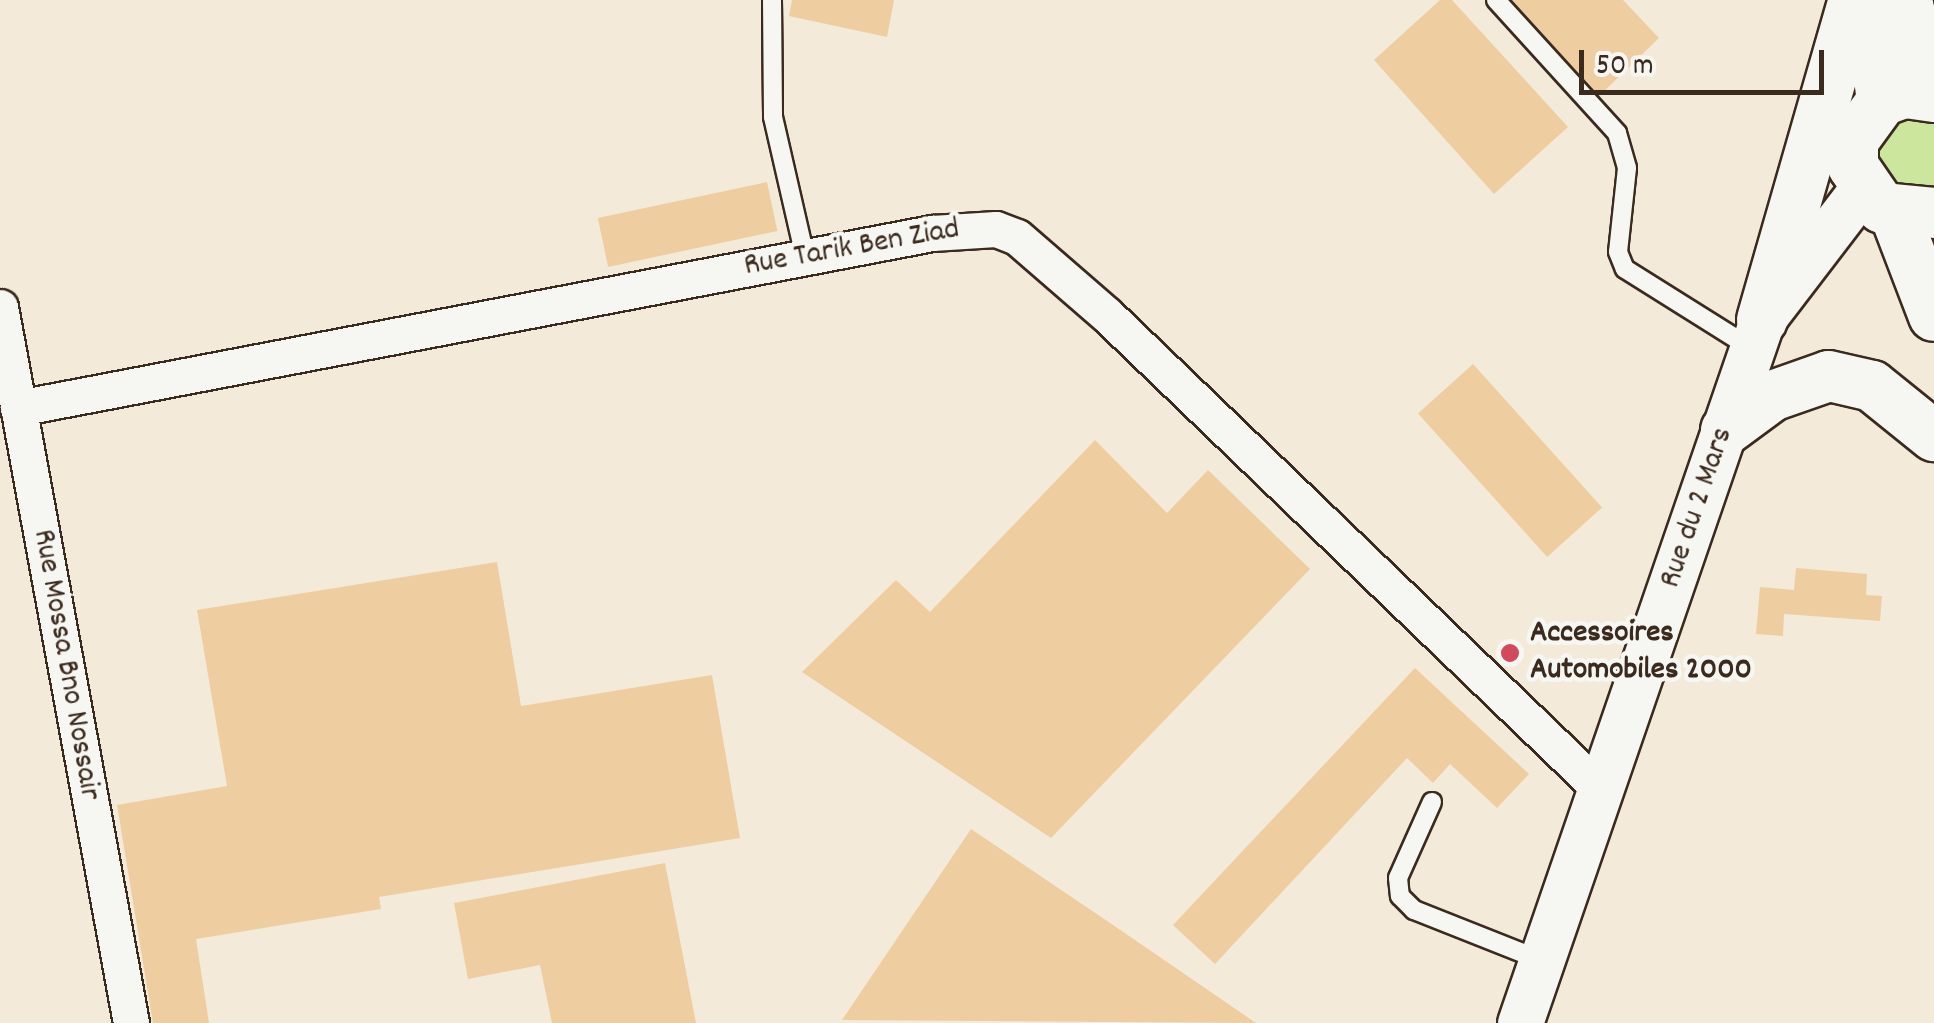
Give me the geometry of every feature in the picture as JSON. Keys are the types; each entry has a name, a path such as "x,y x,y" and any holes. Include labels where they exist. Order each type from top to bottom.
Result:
{"main road":[{"path":"1757,334 1778,241 1854,0"},
{"path":"1869,0 1915,97"},
{"path":"1907,0 1915,97"},
{"path":"1915,97 1853,141 1897,205 1934,316"},
{"path":"1726,430 1772,396 1829,376 1872,386 1934,436"}],"street":[{"name":"Rue du 2 Mars","path":"1520,1023 1757,334 1897,205"},
{"name":"Rue Tarik Ben Ziad","path":"18,408 973,227 1017,237 1599,788"},
{"name":"Rue Mossa Bno Nossair","path":"0,308 131,1023"}],"lane":[{"path":"772,0 773,117 805,257"},
{"path":"1496,0 1618,133 1627,168 1618,252 1625,269 1757,334"},
{"path":"1432,802 1398,878 1400,896 1414,910 1541,960"}],"shaded area":[{"path":"0,0 1934,0 1934,1023 0,1023"}],"green space":[{"path":"1934,106 1934,205 1891,202 1868,134"}],"building":[{"path":"792,0 894,0 887,37 789,16"},
{"path":"1440,0 1452,0 1568,127 1494,194 1374,60"},
{"path":"1506,0 1623,0 1659,38 1598,97"},
{"path":"767,182 777,231 608,267 598,218"},
{"path":"1473,364 1602,507 1547,557 1418,414"},
{"path":"1095,440 1167,513 1208,470 1310,569 1051,838 802,672 896,580 930,612"},
{"path":"497,562 521,706 712,675 740,838 379,897 381,909 196,939 209,1023 153,1023 117,805 227,786 197,610"},
{"path":"1796,568 1867,574 1866,595 1882,596 1880,621 1784,614 1783,636 1756,634 1760,587 1794,590"},
{"path":"1415,668 1529,774 1497,808 1450,764 1433,783 1407,758 1215,964 1173,925"},
{"path":"971,829 1116,927 1256,1023 842,1020"},
{"path":"665,863 696,1023 552,1023 540,965 468,979 454,903"}],"place":[{"name":"Accessoires Automobiles 2000","path":"1510,653"}]}
